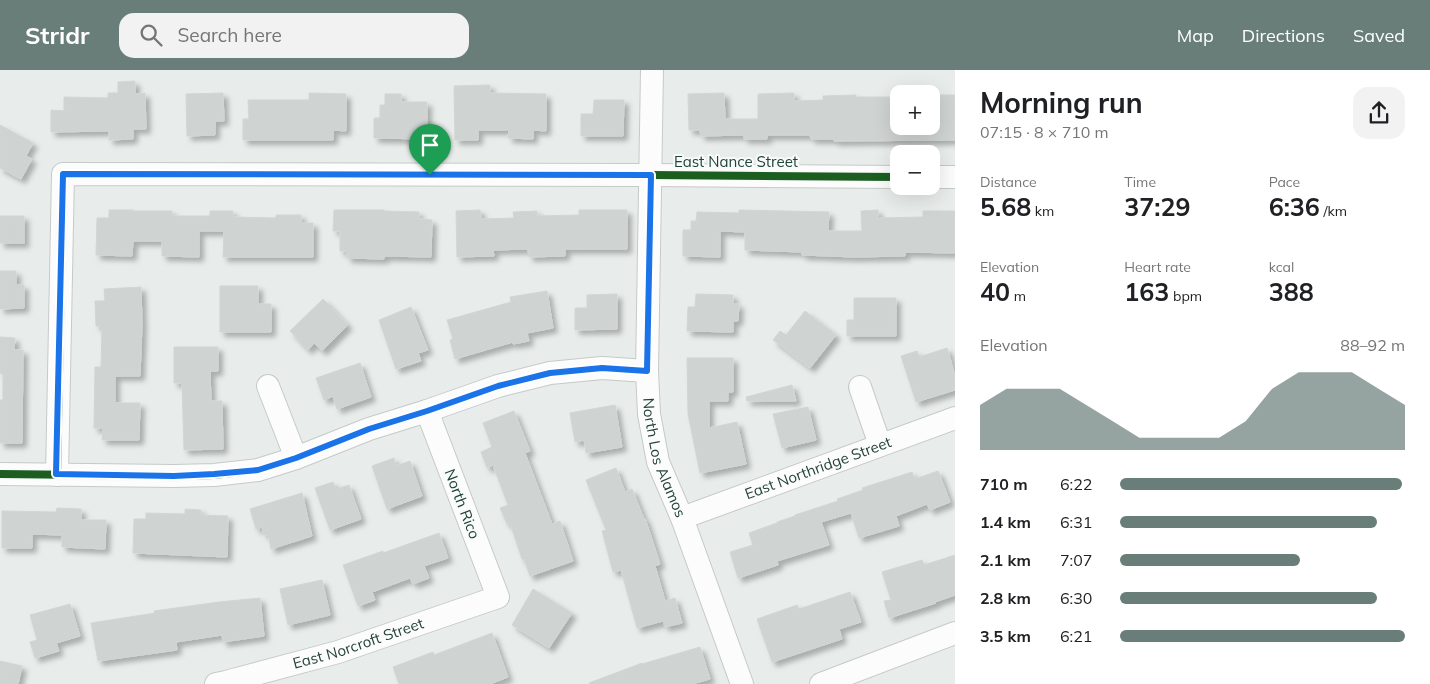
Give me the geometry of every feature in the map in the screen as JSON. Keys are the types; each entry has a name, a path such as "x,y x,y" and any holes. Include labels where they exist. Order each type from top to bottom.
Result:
{"street":[{"name":"North Los Alamos","path":"652,70 647,371 649,414 658,462 682,518 742,684"},
{"name":"East Nance Street","path":"56,474 63,174 890,176"},
{"path":"940,177 955,177"},
{"path":"0,474 174,476 258,470 296,458 369,429 498,386 550,373 602,368 647,371"},
{"path":"268,386 296,458"},
{"path":"860,387 880,445"},
{"name":"North Rico","path":"427,411 498,598"},
{"name":"East Northridge Street","path":"682,518 955,418"},
{"name":"East Norcroft Street","path":"216,684 338,652 498,598"},
{"path":"821,684 955,632"}],"building":[{"path":"135,81 135,94 145,93 146,129 133,129 133,139 109,140 109,131 51,132 51,110 64,111 64,97 108,98 108,93 118,93 118,82"},
{"path":"490,85 490,93 546,94 546,131 533,130 533,139 508,138 509,130 478,130 478,140 455,140 454,86"},
{"path":"223,93 224,121 215,121 215,135 187,136 186,94"},
{"path":"309,93 346,94 346,131 333,130 333,140 243,140 243,119 249,119 248,100 309,100"},
{"path":"724,93 725,119 758,119 758,94 794,93 794,101 823,100 823,96 890,97 890,135 940,135 940,95 955,95 955,140 834,141 834,139 811,139 810,135 767,135 767,139 744,139 744,135 701,136 700,130 689,130 688,94"},
{"path":"385,94 401,94 401,102 427,102 427,139 374,138 374,118 380,118 380,105 385,105"},
{"path":"594,100 624,100 623,136 581,136 581,114 593,114"},
{"path":"0,125 33,143 26,156 32,159 21,179 0,168"},
{"path":"109,210 172,211 172,216 210,216 210,211 233,211 233,217 276,218 276,215 301,215 301,223 313,223 313,257 223,257 224,231 199,231 199,257 162,256 162,241 133,241 132,256 96,255 97,218 109,218"},
{"path":"334,210 419,212 419,219 432,220 431,257 384,256 384,259 347,258 347,251 340,251 340,231 333,231"},
{"path":"480,210 481,219 514,218 513,212 537,211 537,216 579,215 579,210 627,210 627,249 565,249 565,256 529,257 528,249 493,250 494,256 457,257 456,211"},
{"path":"739,210 829,212 828,231 862,231 861,211 878,210 878,218 923,217 923,211 955,211 955,253 905,252 905,256 855,257 802,255 802,252 745,250 745,232 720,231 720,257 683,256 683,230 691,230 691,221 696,221 697,212 739,213"},
{"path":"0,216 24,216 24,243 0,243"},
{"path":"0,271 16,271 16,285 24,285 24,308 0,309"},
{"path":"220,286 258,286 258,304 271,304 271,332 220,332"},
{"path":"141,287 140,376 115,376 115,403 140,403 139,440 102,440 103,428 94,428 95,367 101,367 102,326 96,326 95,301 105,301 104,289"},
{"path":"547,291 553,328 527,333 529,341 513,344 513,342 455,359 450,340 453,339 447,320 511,302 510,297"},
{"path":"617,294 617,329 575,330 575,308 587,308 587,295"},
{"path":"696,294 733,295 733,304 739,304 738,321 733,321 733,332 687,331 688,307 695,307"},
{"path":"854,298 896,298 896,336 847,336 847,320 854,320"},
{"path":"323,299 348,325 322,351 314,343 308,350 290,331"},
{"path":"411,307 428,350 418,353 421,361 396,369 379,320"},
{"path":"805,311 836,335 810,368 773,340 780,331 786,335"},
{"path":"0,337 15,338 14,350 23,350 22,443 0,443 0,400 3,400 3,374 0,373"},
{"path":"174,347 218,347 218,371 210,371 211,401 222,401 223,449 184,450 182,383 174,383"},
{"path":"947,348 955,376 955,390 916,402 901,356 917,351 919,357"},
{"path":"687,358 733,358 733,392 728,392 728,401 709,401 709,428 737,422 746,464 700,473 688,414"},
{"path":"360,363 371,397 337,409 333,396 324,400 316,378"},
{"path":"792,385 796,401 747,401 746,397"},
{"path":"615,405 622,447 586,453 584,440 575,442 570,413"},
{"path":"808,407 816,440 782,448 773,414"},
{"path":"514,411 530,451 525,453 552,524 560,521 573,561 530,576 510,523 507,524 500,508 508,505 493,465 487,468 481,452 492,447 483,423"},
{"path":"394,458 396,466 410,461 422,496 387,509 372,466"},
{"path":"616,468 625,492 632,489 645,518 660,564 655,566 665,601 675,598 682,623 665,627 663,621 637,628 621,570 613,572 602,531 606,530 586,480"},
{"path":"938,471 950,502 930,510 927,504 896,516 899,526 859,538 851,513 821,522 829,545 777,561 778,565 738,578 730,552 753,545 749,533 838,501 837,499 863,490 862,488 912,472 915,479"},
{"path":"333,482 336,489 349,485 361,519 330,530 315,488"},
{"path":"302,493 312,536 271,549 268,534 264,535 262,527 256,529 250,509"},
{"path":"57,508 81,509 81,520 106,520 105,549 62,547 62,535 32,534 32,548 2,548 2,511 56,512"},
{"path":"185,509 201,510 201,515 228,516 227,557 133,553 134,519 146,519 146,513 185,514"},
{"path":"439,533 448,558 424,566 429,578 413,584 410,578 372,592 375,600 358,606 343,565"},
{"path":"955,555 955,595 889,618 884,601 891,600 882,572 922,560 924,565"},
{"path":"322,580 330,615 288,625 280,589"},
{"path":"533,589 572,613 549,648 512,625"},
{"path":"850,592 861,622 839,629 842,639 772,662 757,619 797,605 799,609"},
{"path":"260,598 264,636 223,642 222,635 176,642 177,650 98,661 91,623 155,613 154,611"},
{"path":"70,604 80,636 56,643 59,651 35,658 30,642 37,640 30,615"},
{"path":"492,633 508,677 490,684 399,684 393,667 433,652 434,655"},
{"path":"700,647 710,679 692,684 589,683 642,663"},
{"path":"0,661 22,666 18,684 0,684"}],"cycle path":[{"path":"57,475 63,174 890,177"},
{"path":"0,474 174,476 214,475 258,470 296,458 369,429 498,386 550,373 602,368 647,371"}],"route":[{"path":"63,174 430,175 651,175 647,371 602,368 550,373 498,386 369,429 296,458 258,470 174,476 56,474 63,174"}]}
